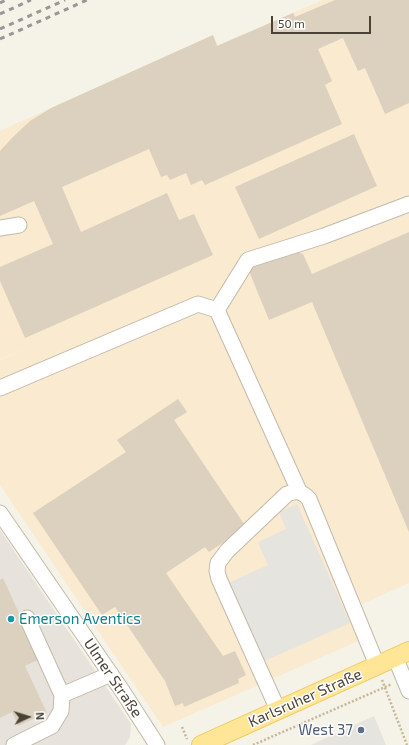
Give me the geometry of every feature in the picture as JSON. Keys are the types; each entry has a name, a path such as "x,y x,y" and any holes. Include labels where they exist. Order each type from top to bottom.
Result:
{"main road":[{"name":"Karlsruher Straße","path":"201,745 402,654"}],"street":[{"path":"217,310 248,260 324,236 409,204"},
{"path":"0,228 19,225"},
{"path":"0,388 198,304 217,310 300,492"},
{"path":"278,710 216,571 218,563 226,551 287,494 293,491 304,494 309,499 377,665"},
{"name":"Ulmer Straße","path":"0,514 111,674 158,745"},
{"path":"14,745 52,726 61,711 62,695 26,618"},
{"path":"402,654 406,685"},
{"path":"62,695 111,674"}],"path":[{"path":"253,745 384,687 406,685"},
{"path":"384,687 407,745"},
{"path":"182,727 190,745"}],"shaded area":[{"path":"323,0 409,0 409,583 362,604 319,509 374,634 163,727 0,485 0,360 34,345 0,359 0,131 213,35 218,45"},
{"path":"297,504 350,623 260,663 226,584 268,565 258,542 286,529 279,512"},
{"name":"Emerson Aventics","path":"0,530 131,724 130,737 125,745 0,745"},
{"name":"West 37","path":"374,716 386,745 311,745"}],"building":[{"path":"335,0 409,0 409,103 385,114 365,68 358,71 343,38 318,49 332,81 325,85 342,124 205,185 202,180 191,185 186,173 170,180 167,175 161,177 149,149 62,187 81,232 167,193 179,220 194,214 213,255 25,338 0,281 0,267 53,244 34,201 0,216 0,151 30,121 51,108 213,35 217,46 293,13 295,17"},
{"path":"354,134 377,186 259,239 235,187"},
{"path":"409,232 409,532 312,302 269,320 247,266 289,249 303,254 312,274"},
{"path":"178,399 187,412 174,420 246,527 209,552 205,547 166,573 223,656 235,651 246,675 238,679 239,683 184,707 183,703 175,706 165,681 115,607 102,615 33,513 126,452 117,440"},
{"name":"Emerson Aventics","path":"3,578 40,659 25,666 47,713 18,726 12,712 0,718 0,580"}],"railway":[{"path":"0,3 6,0"},
{"path":"0,14 31,0"},
{"path":"0,29 65,0"},
{"path":"0,39 87,0"}],"place":[{"name":"Emerson Aventics","path":"11,619"},
{"name":"West 37","path":"361,730"}]}
